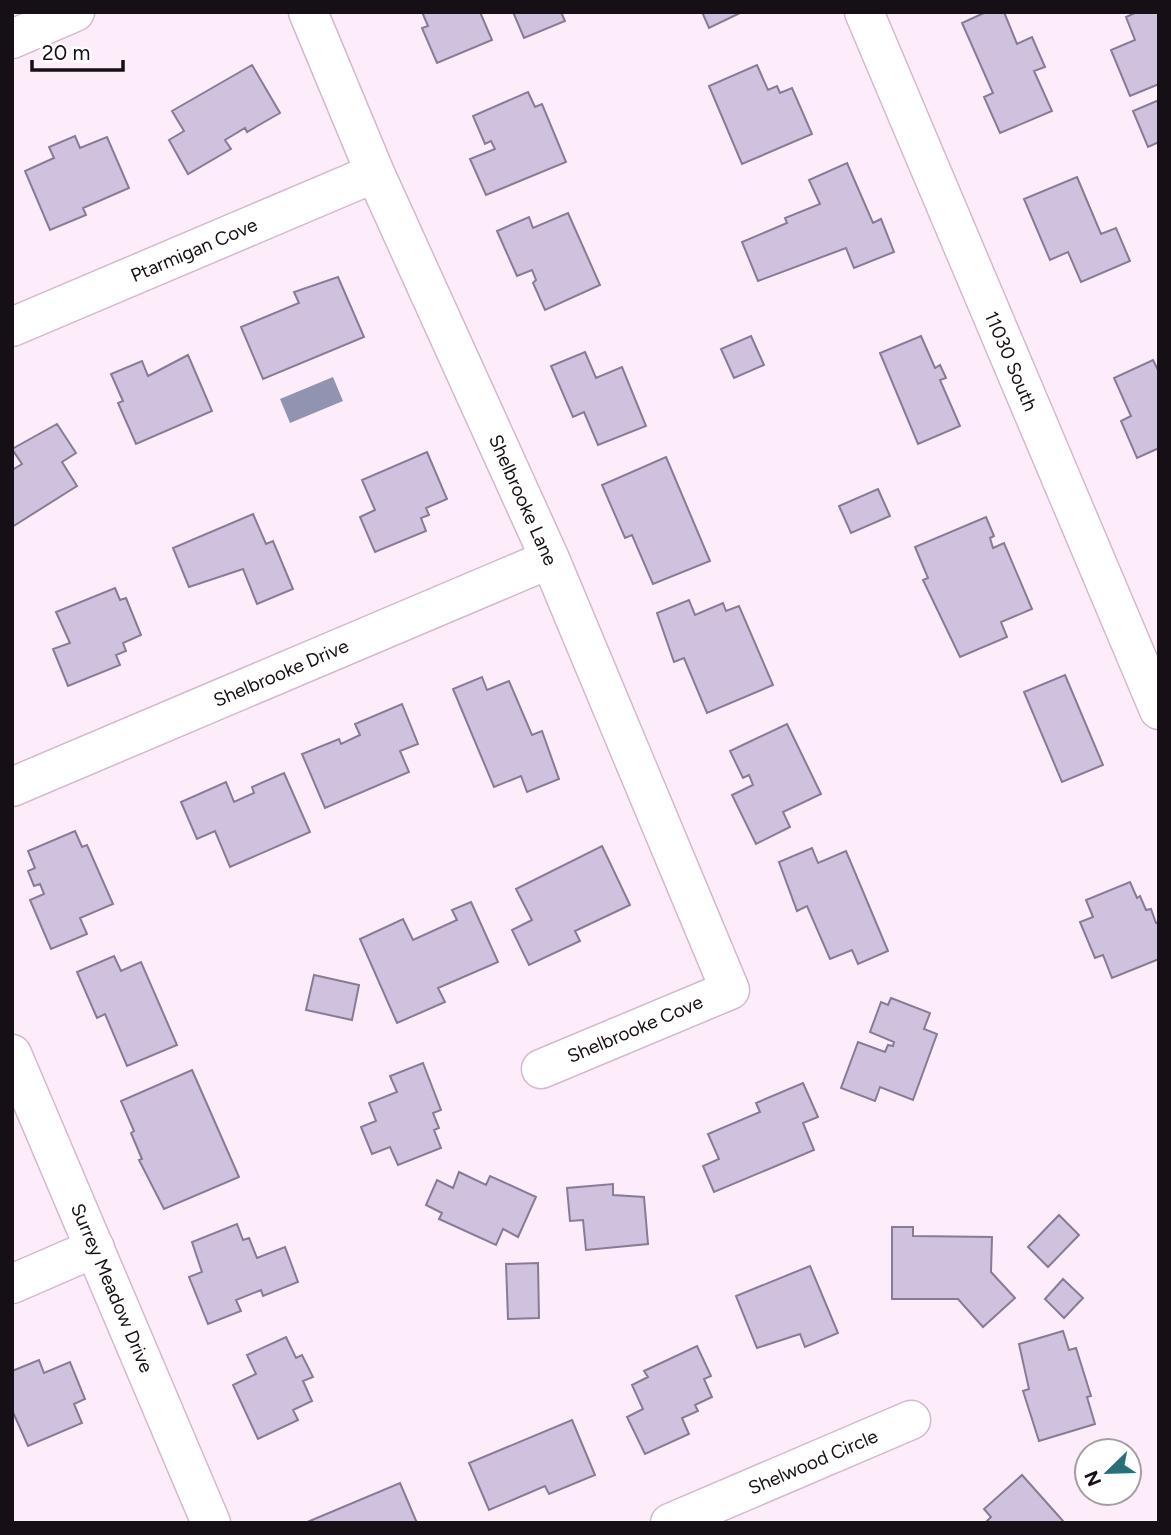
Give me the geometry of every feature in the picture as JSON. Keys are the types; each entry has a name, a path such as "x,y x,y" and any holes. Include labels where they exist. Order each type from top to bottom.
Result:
{"street":[{"path":"12,39 75,12"},
{"name":"Shelbrooke Lane","path":"309,12 375,173 550,559 730,990"},
{"name":"11030 South","path":"864,12 1159,710"},
{"name":"Ptarmigan Cove","path":"12,327 375,173"},
{"name":"Shelbrooke Drive","path":"12,787 550,559"},
{"name":"Shelbrooke Cove","path":"541,1069 730,990"},
{"name":"Surrey Meadow Drive","path":"12,1054 211,1523"},
{"path":"12,1284 95,1248"},
{"name":"Shelwood Circle","path":"720,1513 911,1420"},
{"path":"670,1523 720,1513"}],"water":[{"path":"333,377 343,401 290,423 280,399"}],"building":[{"path":"422,12 480,12 492,40 437,63 422,28 428,26"},
{"path":"513,12 561,12 565,21 524,38"},
{"path":"702,12 742,12 709,28"},
{"path":"986,12 1004,12 1017,44 1032,37 1045,67 1034,71 1052,111 1000,133 984,97 993,93 962,23"},
{"path":"1137,12 1159,12 1159,84 1130,96 1111,50 1135,40 1126,17"},
{"path":"252,65 280,113 247,132 245,128 225,140 231,149 188,174 169,140 184,131 172,111"},
{"path":"757,65 768,90 777,86 780,93 792,88 812,134 742,164 709,86"},
{"path":"528,92 535,107 542,104 566,162 486,195 470,159 495,149 491,141 485,144 473,116"},
{"path":"1159,100 1159,142 1148,147 1133,111"},
{"path":"75,136 80,148 107,137 129,188 83,208 86,215 50,230 25,171 54,158 49,147"},
{"path":"847,163 873,223 881,219 894,252 854,268 846,248 758,281 742,242 787,223 785,218 820,204 809,180"},
{"path":"1077,177 1101,234 1116,228 1130,261 1081,282 1068,252 1050,260 1024,199"},
{"path":"568,213 600,285 545,310 533,283 536,280 532,270 517,276 497,231 529,217 533,228"},
{"path":"338,277 364,337 263,379 241,327 299,303 294,292"},
{"path":"751,336 764,365 734,378 721,349"},
{"path":"921,336 935,368 940,365 946,378 940,380 960,426 918,444 880,353"},
{"path":"585,352 596,378 622,367 646,426 598,445 584,412 573,417 551,366"},
{"path":"188,355 212,411 136,444 118,403 123,401 111,374 142,361 148,376"},
{"path":"1153,360 1159,372 1159,448 1137,458 1121,421 1131,416 1114,378"},
{"path":"57,424 76,453 62,462 77,486 12,527 12,470 22,464 12,449"},
{"path":"427,452 447,499 426,508 429,515 421,518 426,531 375,552 360,517 375,510 362,480"},
{"path":"666,457 710,561 653,584 632,535 625,538 602,485"},
{"path":"878,489 890,516 851,533 839,506"},
{"path":"253,514 266,544 273,541 293,589 257,604 243,569 189,587 173,548"},
{"path":"986,517 994,536 990,538 993,548 1004,543 1032,609 1001,622 1007,637 960,657 923,580 928,578 915,547"},
{"path":"115,588 120,600 126,598 141,635 123,643 126,651 116,655 120,665 68,686 53,649 70,643 56,612"},
{"path":"689,600 695,615 723,603 726,611 739,606 773,685 707,713 684,658 674,662 657,613"},
{"path":"1065,675 1103,765 1062,782 1024,692"},
{"path":"482,677 487,690 509,681 532,735 542,731 559,779 527,792 521,776 494,787 453,689"},
{"path":"402,704 418,744 400,751 409,772 325,808 302,754 339,739 341,744 360,735 355,724"},
{"path":"787,724 821,794 783,812 790,827 756,844 732,795 753,785 749,775 743,778 730,751"},
{"path":"284,773 310,832 230,867 215,831 197,839 181,802 226,782 234,802 254,793 252,787"},
{"path":"75,831 82,847 87,845 113,904 80,918 87,934 51,949 30,900 44,894 40,884 34,886 28,871 35,868 28,851"},
{"path":"602,846 630,905 575,931 580,941 529,965 512,930 532,920 516,889"},
{"path":"812,848 818,863 846,851 888,951 858,964 852,950 830,959 807,906 797,911 779,862"},
{"path":"1130,882 1137,898 1140,896 1146,910 1151,909 1156,923 1159,922 1159,959 1112,978 1103,955 1095,958 1080,922 1093,917 1086,900"},
{"path":"471,902 498,962 438,988 445,1002 397,1023 360,939 403,919 413,940 457,920 452,910"},
{"path":"114,956 121,971 141,962 177,1045 127,1066 105,1014 97,1018 77,972"},
{"path":"314,975 359,985 352,1020 306,1010"},
{"path":"891,998 930,1013 924,1029 937,1034 913,1100 880,1087 875,1101 841,1088 858,1042 885,1052 888,1045 893,1046 894,1042 870,1032 881,1002 888,1005"},
{"path":"423,1063 441,1110 433,1113 439,1128 434,1130 441,1148 398,1165 390,1147 372,1154 361,1127 376,1121 369,1103 397,1092 390,1076"},
{"path":"192,1070 239,1177 164,1209 139,1160 142,1159 131,1133 134,1131 121,1101"},
{"path":"803,1083 818,1117 803,1123 814,1150 714,1192 703,1166 719,1159 708,1134 760,1112 756,1103"},
{"path":"459,1172 486,1185 490,1176 536,1197 518,1237 503,1229 496,1245 439,1219 442,1213 426,1205 437,1180 453,1188"},
{"path":"613,1184 613,1195 644,1197 648,1244 586,1250 583,1220 570,1221 567,1188"},
{"path":"1059,1215 1079,1235 1048,1267 1028,1247"},
{"path":"237,1224 243,1240 249,1238 257,1258 285,1247 298,1282 263,1296 261,1290 236,1300 241,1311 208,1324 189,1277 202,1272 192,1242"},
{"path":"892,1227 913,1227 913,1236 992,1237 991,1272 1015,1298 983,1327 958,1299 892,1299"},
{"path":"538,1263 539,1318 508,1319 506,1264"},
{"path":"810,1266 838,1333 805,1347 800,1334 757,1348 736,1296"},
{"path":"1063,1279 1083,1298 1064,1318 1045,1299"},
{"path":"1063,1331 1069,1350 1076,1348 1091,1396 1087,1397 1095,1424 1039,1441 1023,1391 1029,1389 1019,1344"},
{"path":"286,1337 296,1358 302,1355 313,1377 303,1381 312,1401 293,1410 298,1420 258,1439 233,1385 256,1374 247,1355"},
{"path":"697,1346 711,1376 704,1379 712,1397 695,1405 698,1411 682,1418 689,1434 645,1454 627,1417 643,1409 632,1385 648,1377 644,1371"},
{"path":"39,1360 44,1373 70,1362 85,1399 74,1404 82,1423 28,1446 12,1410 12,1371"},
{"path":"572,1420 595,1475 549,1494 545,1486 489,1510 469,1463"},
{"path":"1022,1475 1062,1523 985,1523 991,1517 984,1509"},
{"path":"400,1483 417,1523 305,1523"}]}
